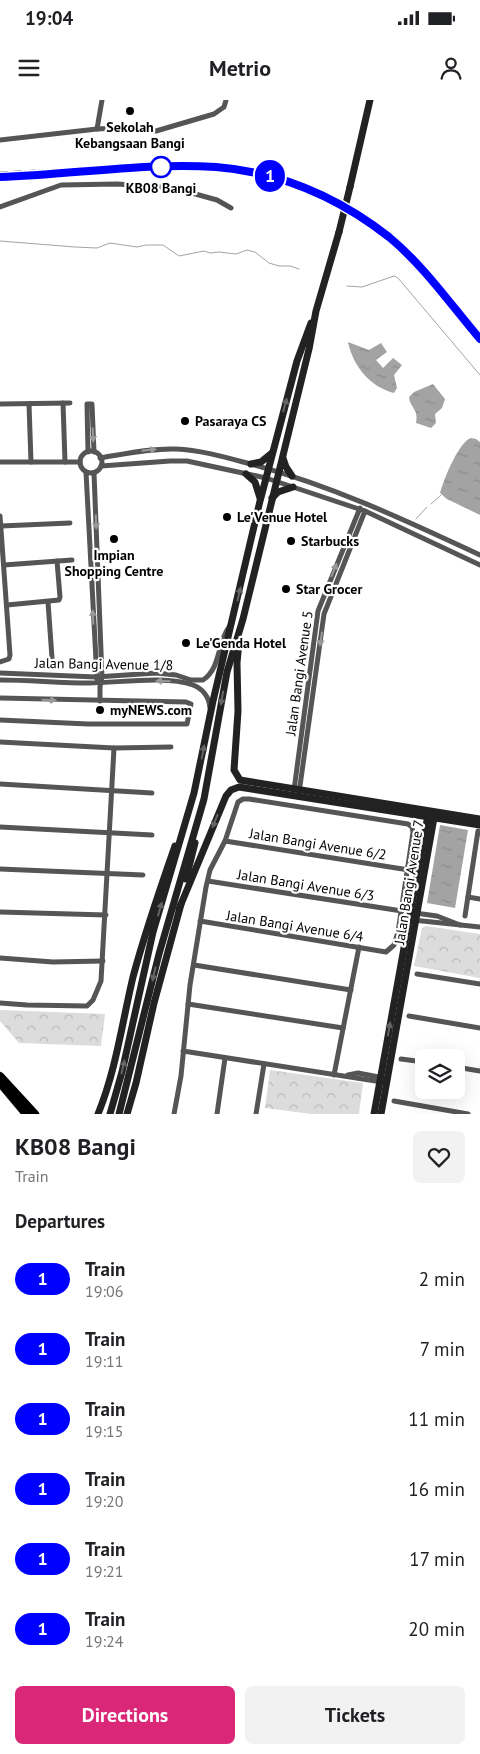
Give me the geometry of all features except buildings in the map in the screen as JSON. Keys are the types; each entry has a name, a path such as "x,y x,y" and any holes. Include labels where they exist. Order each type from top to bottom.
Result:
{"main road":[{"path":"110,1114 122,1072 153,932 194,793 210,714 260,500 297,361 316,312 339,232 370,100"},
{"path":"127,1114 154,1003 180,909 204,799 227,672 243,619 309,350 316,312"},
{"path":"283,452 286,467 292,476"},
{"path":"251,464 261,462 273,453"},
{"path":"246,474 258,488 260,500"},
{"path":"271,501 278,492 293,487"},
{"path":"243,619 237,663 238,711 234,770 240,780 296,792 430,815 479,828"},
{"path":"180,909 195,867 228,792 234,788 244,787 296,792"},
{"path":"98,1114 109,1082 150,915 194,793"},
{"path":"119,1114 158,954 204,799"},
{"path":"430,815 480,819"},
{"name":"Jalan Bangi Avenue 7","path":"374,1114 383,1080 410,915 430,815"},
{"path":"0,1076 35,1114"},
{"name":"Jalan Bangi Avenue 7","path":"381,1114 383,1080"},
{"path":"0,1083 26,1114"}],"street":[{"path":"97,129 102,100"},
{"path":"0,140 97,129 118,128 140,132 153,131 214,114 224,107 226,100"},
{"path":"0,207 60,185 117,184 181,190 217,200 231,208"},
{"path":"88,452 87,404 89,404 89,397"},
{"path":"63,403 65,462"},
{"path":"0,404 70,403"},
{"path":"29,404 30,462"},
{"path":"89,404 92,404 94,452 100,458 101,466 97,472 86,472 81,468 82,456 88,452 94,452"},
{"path":"100,458 142,451 176,449 208,453 269,468 355,499 480,555"},
{"path":"101,466 187,461 266,478 348,505 376,508"},
{"path":"0,462 80,462"},
{"path":"86,472 100,701"},
{"path":"94,473 99,681"},
{"path":"355,499 363,508 374,515 480,565"},
{"path":"348,505 356,519"},
{"name":"Jalan Bangi Avenue 5","path":"296,792 318,611 356,519 363,508"},
{"name":"Jalan Bangi Avenue 5","path":"296,792 324,614 362,519 363,508"},
{"path":"362,519 374,515"},
{"path":"0,516 10,655 9,659 0,662"},
{"path":"0,524 70,523"},
{"path":"414,534 417,526"},
{"path":"4,565 72,560"},
{"path":"6,605 56,601 60,597 57,561"},
{"path":"48,602 52,658"},
{"name":"Jalan Bangi Avenue 1/8","path":"0,674 99,681 156,673 176,675 191,680 203,680 212,672 225,634 232,624"},
{"name":"Jalan Bangi Avenue 1/8","path":"0,680 184,682 199,688 204,693 210,703 210,714"},
{"path":"0,698 186,702 190,704 187,724 88,724 0,720"},
{"path":"0,742 114,748 171,747"},
{"path":"0,1002 27,1005 86,1006 93,1000 101,981 103,961 114,748"},
{"path":"0,784 152,793"},
{"path":"174,1114 181,1076 188,1004 200,922 210,870 225,841 238,802 243,799 249,799 408,824 413,832 409,870 410,915"},
{"path":"0,827 152,835"},
{"path":"465,916 477,853 479,828"},
{"name":"Jalan Bangi Avenue 6/2","path":"225,841 409,870"},
{"path":"0,869 108,872 143,875"},
{"name":"Jalan Bangi Avenue 6/3","path":"208,881 410,915 437,916 460,925 480,927"},
{"path":"468,897 480,899"},
{"path":"0,912 106,915"},
{"name":"Jalan Bangi Avenue 6/4","path":"200,922 386,952 396,942 410,915"},
{"path":"334,1075 358,948"},
{"path":"0,958 53,962 103,961"},
{"path":"194,965 351,990"},
{"path":"417,974 480,984"},
{"path":"188,1004 343,1028"},
{"path":"409,1016 480,1028"},
{"path":"183,1051 334,1075 383,1080"},
{"path":"217,1114 225,1058"},
{"path":"400,1059 415,1061"},
{"path":"256,1114 264,1064"},
{"path":"465,1068 480,1071"},
{"path":"394,1101 468,1114"}],"green space":[{"path":"426,926 480,934 480,978 414,966 422,928"},
{"path":"0,1010 105,1014 101,1046 19,1043 0,1021"},
{"path":"270,1070 363,1083 359,1114 311,1114 265,1108"}],"water":[{"path":"348,342 369,350 381,343 387,352 376,360 383,368 393,358 402,365 394,375 397,388 394,393 370,381 358,367"},
{"path":"433,384 445,399 442,408 435,414 436,423 431,428 416,423 417,418 409,397 414,392"},
{"path":"471,438 480,442 480,515 447,499 440,493 457,454 466,441"},
{"path":"440,825 468,830 455,908 427,903"}],"waterway":[{"path":"0,241 97,248 110,243 137,247 163,245 179,256 204,251 236,254 247,250 255,252 269,263 299,269"},
{"path":"347,286 362,287 394,276 398,278 480,375"},
{"path":"431,504 441,495"},
{"path":"416,519 427,507"}],"railway":[{"path":"0,172 191,163 240,167 264,171 287,178 332,196 353,208 392,237 427,272 480,336"}],"train":[{"name":"1","path":"0,177 195,166 260,173 289,182 317,193 356,214 390,238 408,254 480,339"}],"place":[{"name":"Sekolah Kebangsaan Bangi","path":"130,111"},
{"name":"KB08 Bangi","path":"161,167"},
{"name":"Pasaraya CS","path":"185,421"},
{"name":"Le'Venue Hotel","path":"227,517"},
{"name":"Impian Shopping Centre","path":"114,539"},
{"name":"Starbucks","path":"291,541"},
{"name":"Star Grocer","path":"286,589"},
{"name":"Le'Genda Hotel","path":"186,643"},
{"name":"myNEWS.com","path":"100,710"}]}
